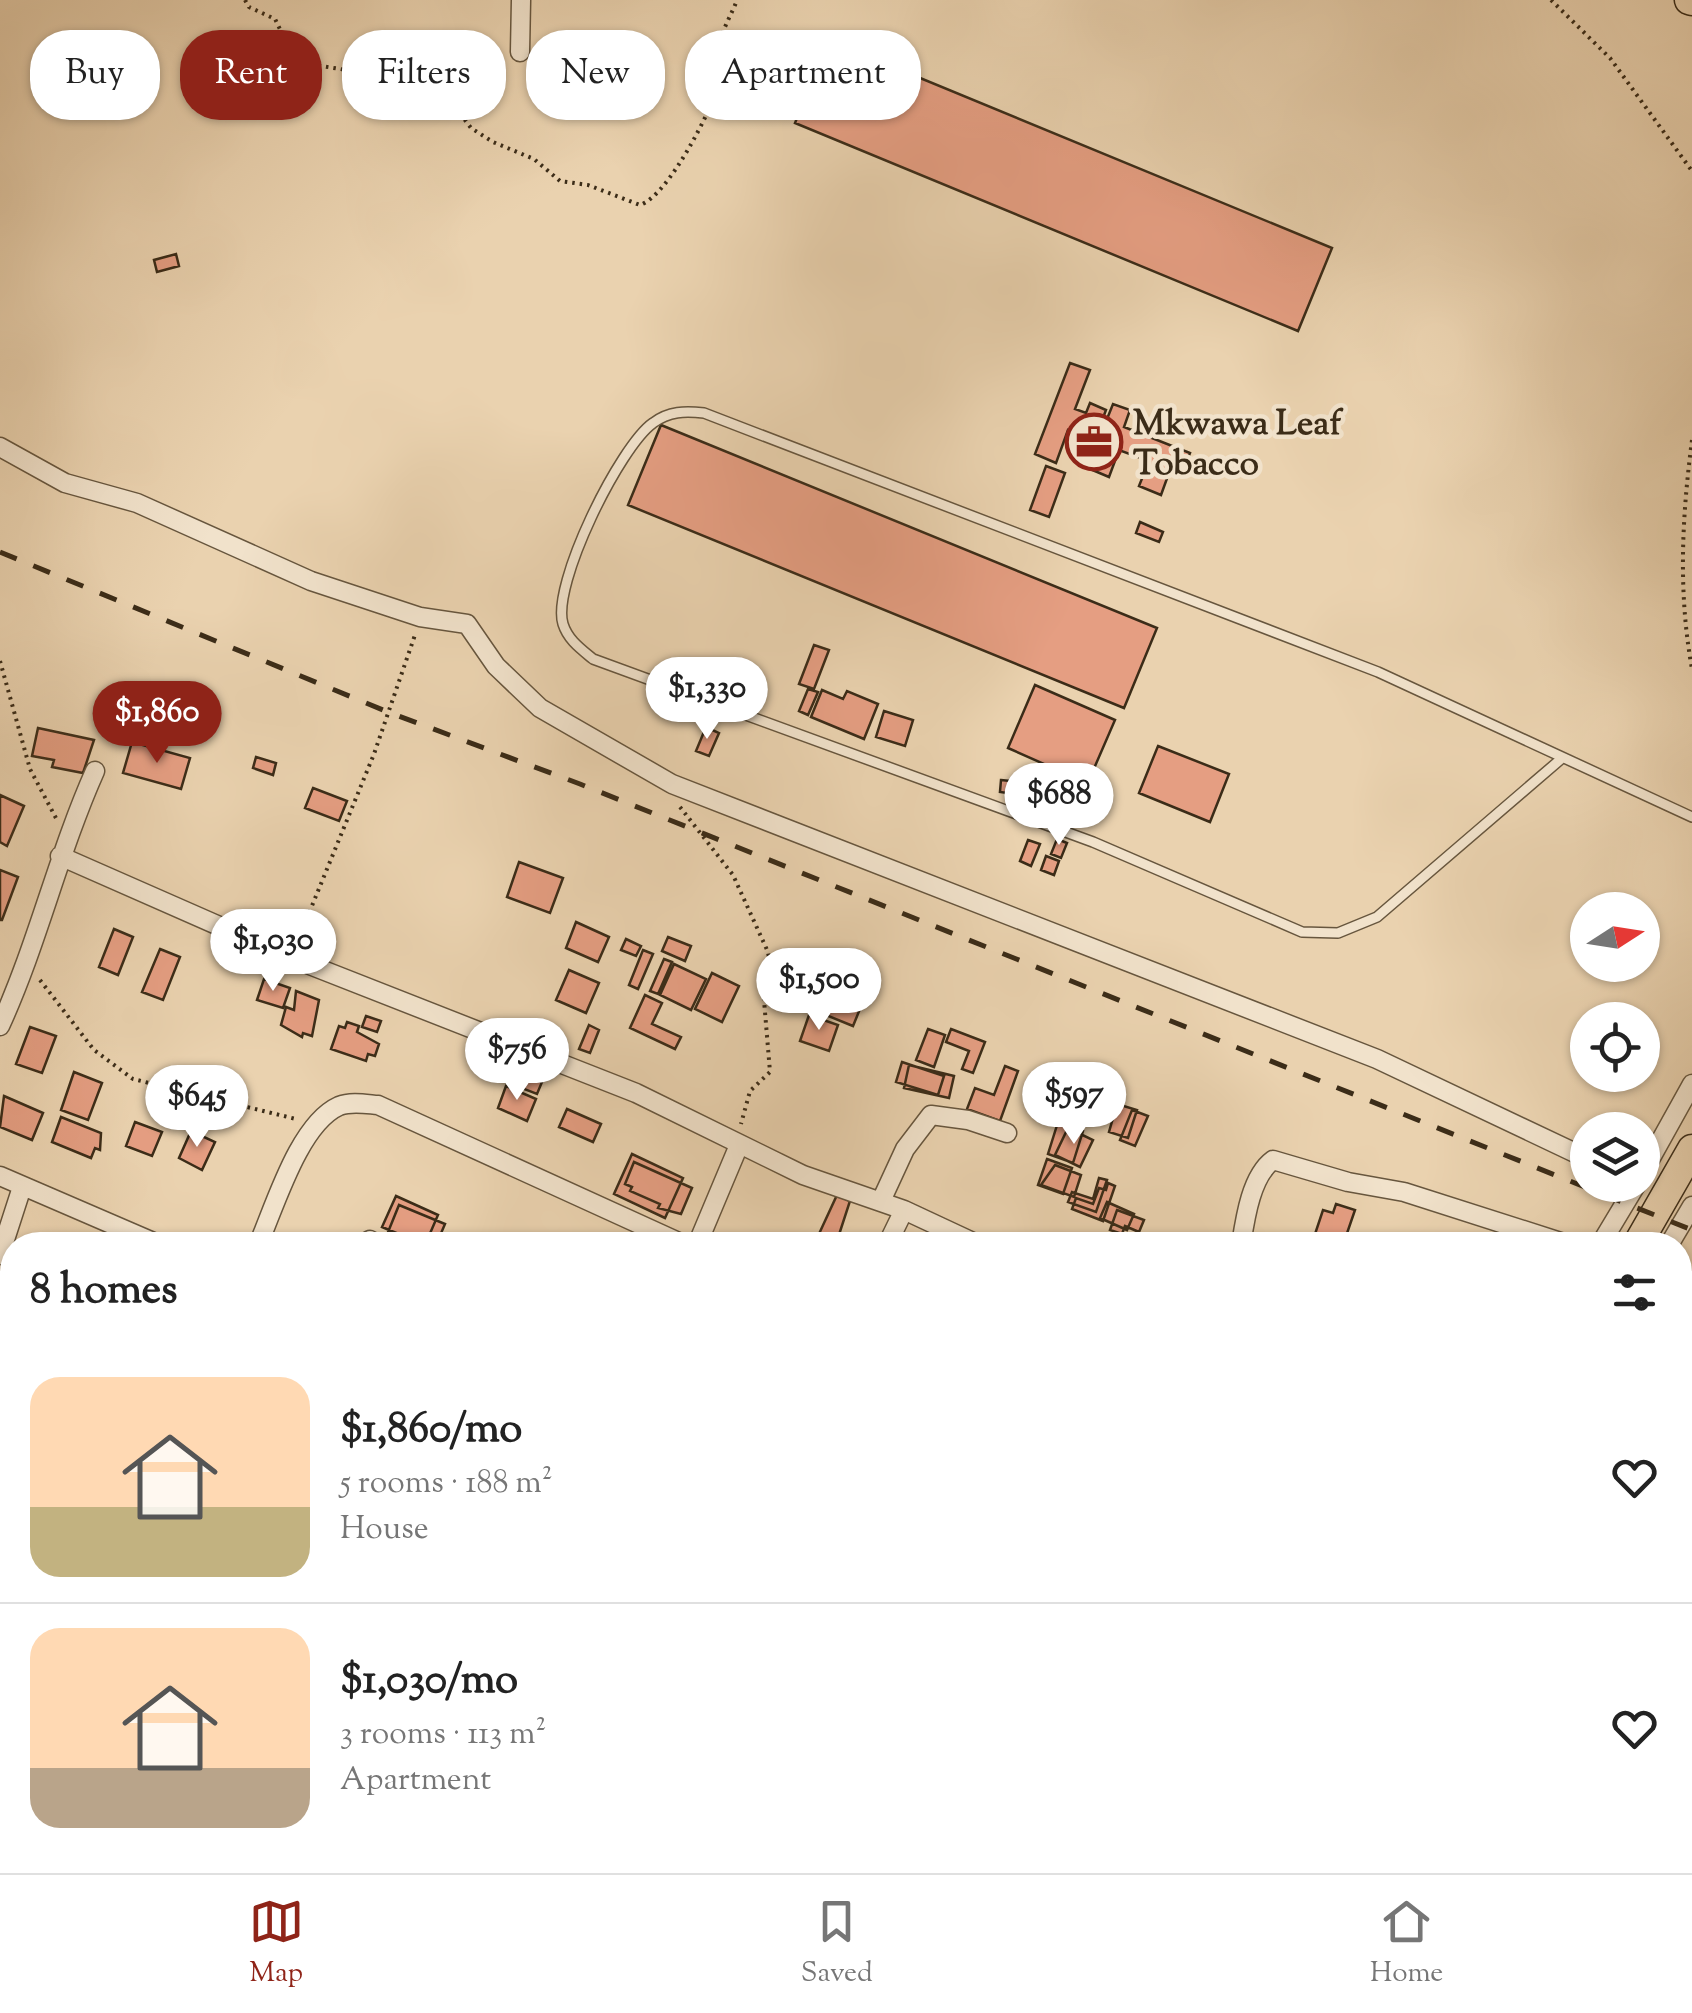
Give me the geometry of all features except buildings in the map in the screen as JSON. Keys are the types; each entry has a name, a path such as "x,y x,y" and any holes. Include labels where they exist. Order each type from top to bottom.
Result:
{"main road":[{"path":"1645,1232 1692,1150"}],"street":[{"path":"520,52 521,0"},
{"path":"0,447 66,483 137,503 311,582 420,618 467,624 496,666 540,708 672,784 1254,1014 1378,1058 1570,1150"},
{"path":"0,1026 25,966 67,834 95,771"},
{"path":"60,856 292,958 592,1074 802,1175 904,1210 951,1232"},
{"path":"1660,1142 1692,1084"},
{"path":"264,1232 314,1126 339,1106 378,1104 657,1232"},
{"path":"881,1202 906,1149 931,1115 968,1120 1007,1134"},
{"path":"702,1232 739,1145"},
{"path":"1244,1232 1264,1168 1273,1160 1348,1182 1404,1192 1529,1232"},
{"path":"0,1176 134,1232"},
{"path":"7,1232 22,1186"},
{"path":"1608,1232 1626,1202"},
{"path":"1677,1232 1692,1206"},
{"path":"893,1232 904,1210"}],"lane":[{"path":"1561,759 1377,917 1338,932 1302,932 1026,816 593,659 573,642 561,609 591,522 624,454 650,424 667,414 704,413 1188,595 1394,679 1692,817"}],"path":[{"path":"245,0 249,7 275,19 286,44 302,62 439,86 471,128 494,142 534,159 560,181 588,185 640,205 649,202 663,184 711,106 723,72 721,39 738,0"},
{"path":"1551,0 1610,58 1692,171"},
{"path":"1692,440 1682,533 1683,600 1692,669"},
{"path":"292,958 374,754 420,618"},
{"path":"0,661 30,769 40,794 67,834"},
{"path":"672,784 682,811 740,886 771,965 764,1000 770,1072 750,1091 739,1145"},
{"path":"25,966 94,1050 133,1079 271,1110 314,1126"}],"railway":[{"path":"0,552 388,712 580,784 1692,1230"}],"place":[{"name":"Mkwawa Leaf Tobacco","path":"1094,442"}]}
